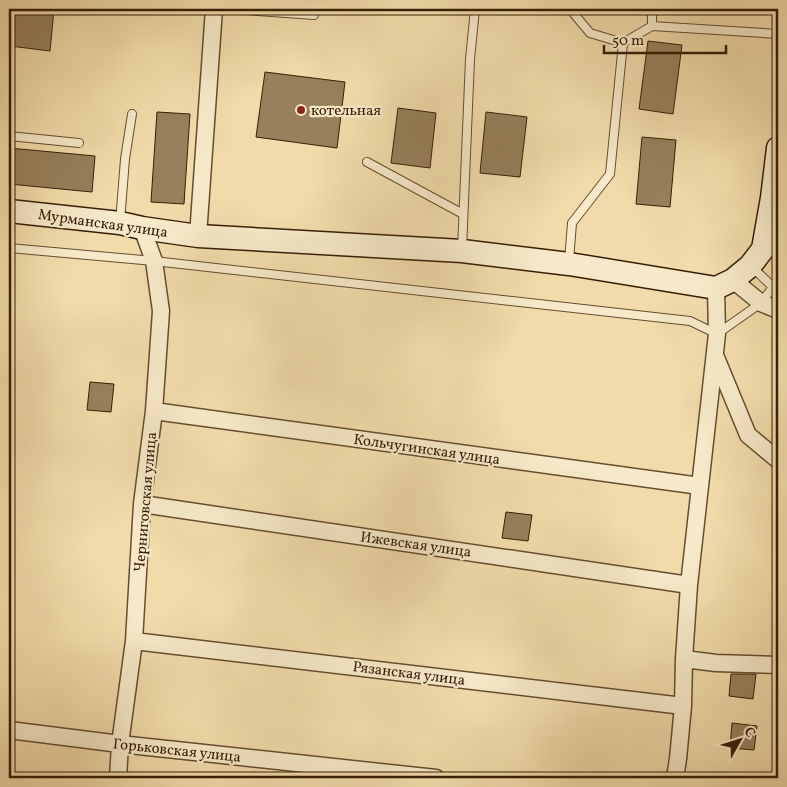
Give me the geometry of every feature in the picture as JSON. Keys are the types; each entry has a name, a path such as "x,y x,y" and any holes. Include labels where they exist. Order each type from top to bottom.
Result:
{"main road":[{"path":"724,284 750,266 763,249 775,199 778,148"},
{"name":"Мурманская улица","path":"9,211 120,223 198,236 462,251 724,284"}],"street":[{"path":"198,236 214,9"},
{"name":"Черниговская улица","path":"118,778 120,744 134,641 142,504 154,412 161,311 154,261 142,228"},
{"path":"675,778 683,706 689,585 724,284 778,310"},
{"path":"715,353 748,435 778,460"},
{"name":"Кольчугинская улица","path":"154,412 700,486"},
{"name":"Ижевская улица","path":"142,504 689,585"},
{"name":"Рязанская улица","path":"134,641 683,706"},
{"path":"684,659 716,663 778,665"},
{"name":"Горьковская улица","path":"9,730 120,744 436,778"}],"lane":[{"path":"230,9 314,15 314,9"},
{"path":"462,251 470,59 475,9"},
{"path":"570,9 590,33 623,43 652,26 778,34"},
{"path":"652,9 652,26"},
{"path":"569,264 572,223 610,174 623,43"},
{"path":"120,223 132,114"},
{"path":"9,136 79,143"},
{"path":"367,162 463,214"},
{"path":"9,248 154,261 690,321 717,334 761,303 776,286 750,266"}],"building":[{"path":"14,9 54,9 50,51 10,46"},
{"path":"648,41 682,45 673,114 639,109"},
{"name":"котельная","path":"265,72 345,82 337,148 256,137"},
{"path":"398,108 436,113 430,168 391,163"},
{"path":"157,112 190,114 184,204 151,202"},
{"path":"486,112 527,117 520,177 480,173"},
{"path":"642,137 676,140 670,207 636,204"},
{"path":"9,148 95,156 92,192 9,184"},
{"path":"90,382 114,384 111,412 87,410"},
{"path":"506,512 532,515 528,541 502,538"},
{"path":"731,674 756,674 753,699 729,696"},
{"path":"732,723 757,726 754,750 730,748"}],"place":[{"name":"котельная","path":"301,110"}]}
